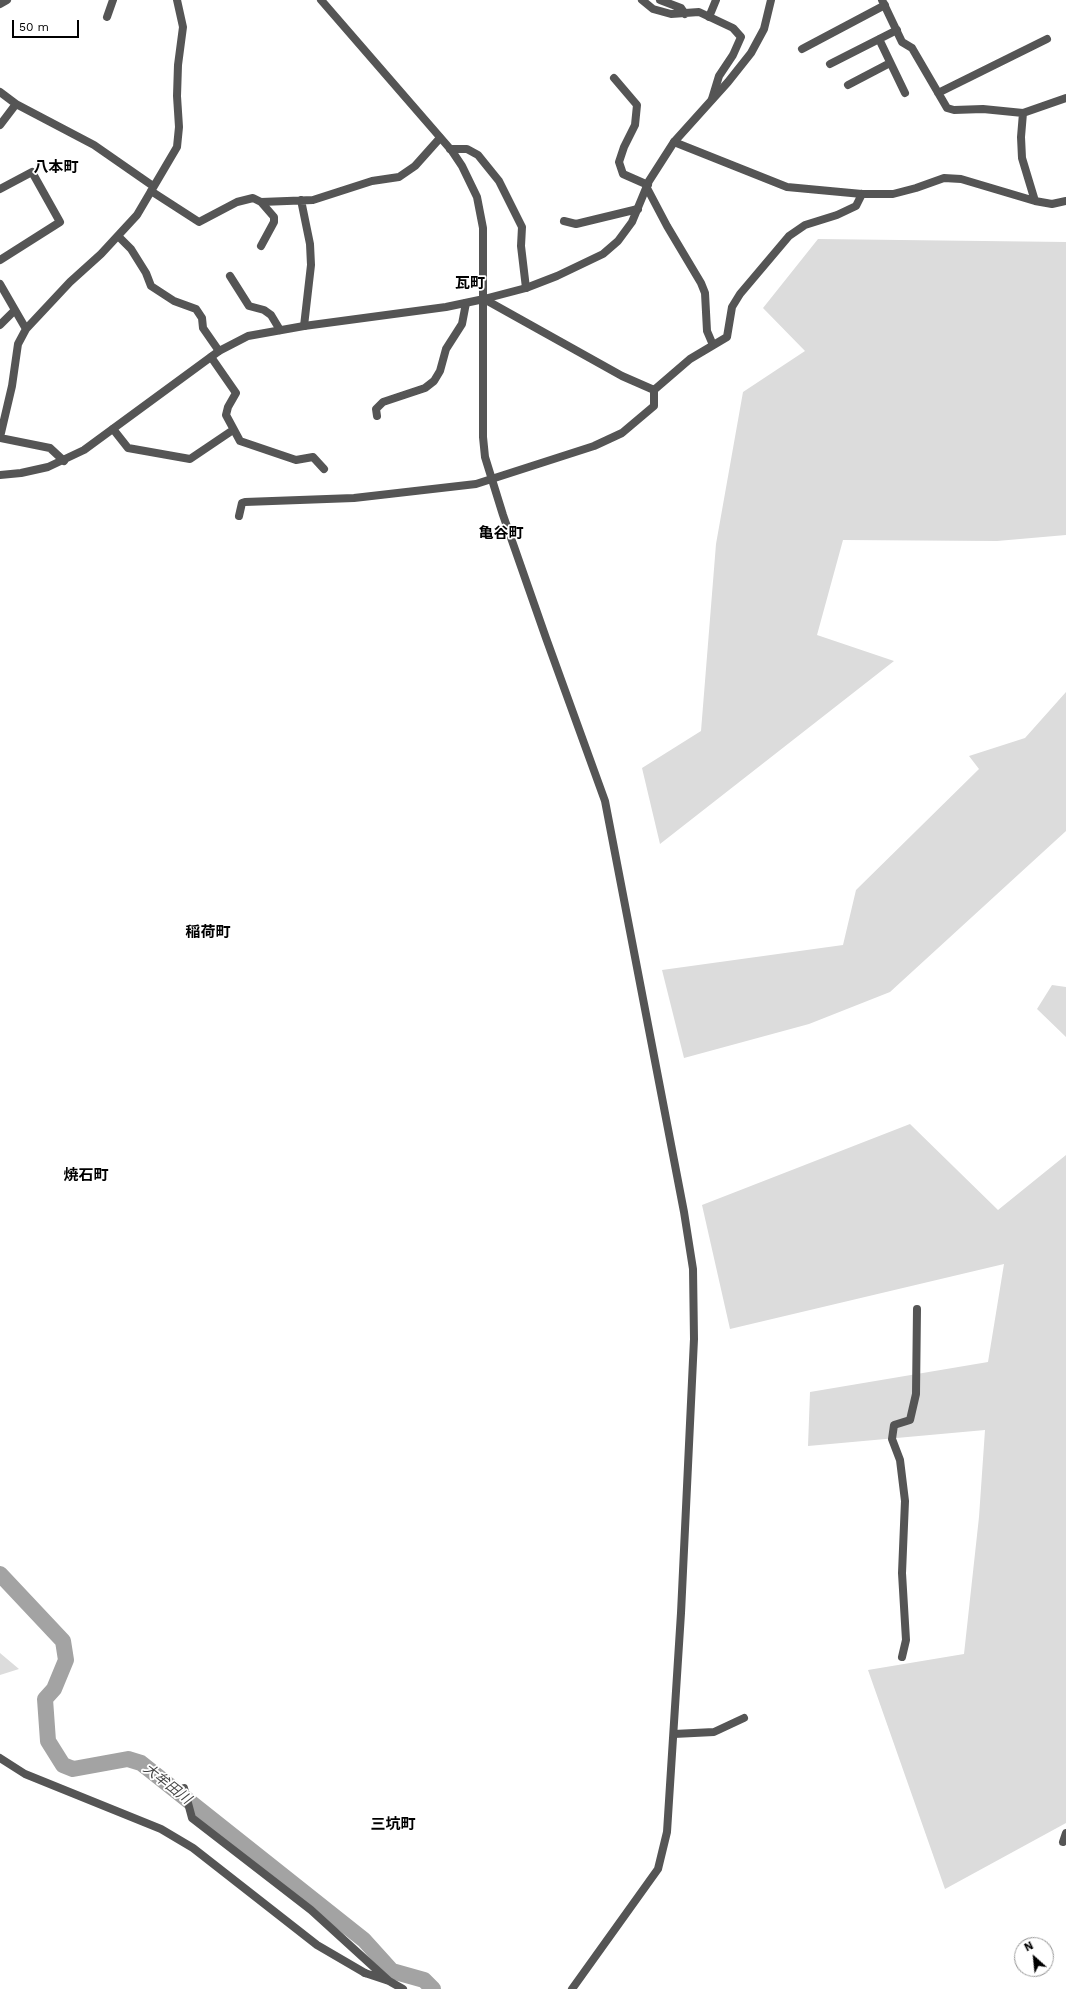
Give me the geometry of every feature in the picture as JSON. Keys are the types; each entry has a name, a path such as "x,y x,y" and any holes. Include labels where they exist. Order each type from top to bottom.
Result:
{"street":[{"path":"0,4 7,0"},
{"path":"107,17 113,0"},
{"path":"64,461 50,448 0,438 12,386 18,344 26,329 70,282 101,254 137,215 177,147 179,127 177,96 178,65 183,27 177,0"},
{"path":"321,0 450,149 469,178 481,209 483,228 483,437 485,457 491,480 546,638 605,801 693,1269 694,1339 674,1734 667,1832 658,1869 572,1989"},
{"path":"642,0 654,8 671,14 700,12 733,28 741,38 733,55 719,76 712,99"},
{"path":"660,0 673,2 681,8 685,14"},
{"path":"709,17 716,0"},
{"path":"0,475 28,472 48,467 64,461 84,450 219,351 248,336 304,326 466,303 484,299 526,288 582,266 604,254 618,242 632,222 647,186 674,142 751,53 764,29 771,0"},
{"path":"802,49 884,3 902,42 912,48 947,108 954,110 983,109 1023,113 1066,98"},
{"path":"830,64 897,30"},
{"path":"879,39 905,93"},
{"path":"938,93 1047,39"},
{"path":"848,85 890,63"},
{"path":"614,78 637,105 635,126 624,147 619,162 623,174 647,186 667,226 701,283 705,292 707,331 713,345"},
{"path":"0,92 16,104 94,145 199,222 237,202 253,198 260,202 274,217 274,222 261,246"},
{"path":"0,125 16,104"},
{"path":"1023,113 1021,136 1022,158 1035,201"},
{"path":"260,202 320,199 372,181 399,177 415,166 440,138"},
{"path":"674,142 787,187 862,194 893,194 944,178 961,179 1035,201 1052,204 1066,201"},
{"path":"450,149 467,149 478,155 499,181 522,227 521,246 526,288"},
{"path":"0,189 32,172 60,222 0,260"},
{"path":"239,516 242,503 245,502 382,495 476,484 594,446 622,433 654,406 654,390 690,359 727,337 732,307 740,294 789,236 805,225 838,215 856,206 862,194"},
{"path":"301,200 310,244 311,265 304,326"},
{"path":"564,222 576,224 638,209"},
{"path":"118,236 135,255 146,273 151,286 174,302 196,309 202,318 203,328 219,351"},
{"path":"230,276 249,306 264,310 271,315 280,330"},
{"path":"0,284 26,329"},
{"path":"484,299 622,376 654,390"},
{"path":"377,416 376,409 383,402 425,388 434,381 440,371 446,349 462,324 466,303"},
{"path":"0,325 15,310"},
{"path":"211,357 236,393 228,407 226,414 240,442 296,460 314,457 324,469"},
{"path":"113,428 128,448 190,459 233,430"},
{"path":"902,1657 906,1640 902,1573 905,1501 900,1460 892,1439 894,1425 910,1420 916,1394 917,1309"},
{"path":"674,1734 714,1732 744,1718"},
{"path":"0,1758 24,1774 161,1829 193,1848 317,1945 365,1973 389,1981 403,1989"},
{"path":"184,1788 192,1818 311,1910 389,1981"},
{"path":"1063,1842 1066,1833"}],"shaded area":[{"path":"818,239 1066,242 1066,535 997,541 843,540 817,635 894,661 660,844 642,768 701,731 716,544 743,392 805,351 763,308"},
{"path":"1066,692 1066,831 890,992 809,1024 684,1058 662,970 843,945 856,890 979,769 969,756 1025,738"},
{"path":"1052,985 1066,987 1066,1037 1037,1009"},
{"path":"910,1124 998,1210 1066,1155 1066,1823 945,1889 868,1670 964,1654 979,1517 985,1430 808,1446 810,1392 988,1362 1004,1264 730,1329 702,1205"},
{"path":"0,1653 19,1669 0,1675"}],"waterway":[{"name":"大牟田川","path":"0,1574 63,1641 66,1660 54,1689 45,1699 48,1741 63,1765 73,1769 128,1759 141,1763 364,1940 392,1971 424,1980 433,1989"}],"district":[{"name":"八本町","path":"56,168"},
{"name":"瓦町","path":"470,284"},
{"name":"亀谷町","path":"501,534"},
{"name":"稲荷町","path":"208,933"},
{"name":"焼石町","path":"86,1176"},
{"name":"三坑町","path":"393,1825"}]}
